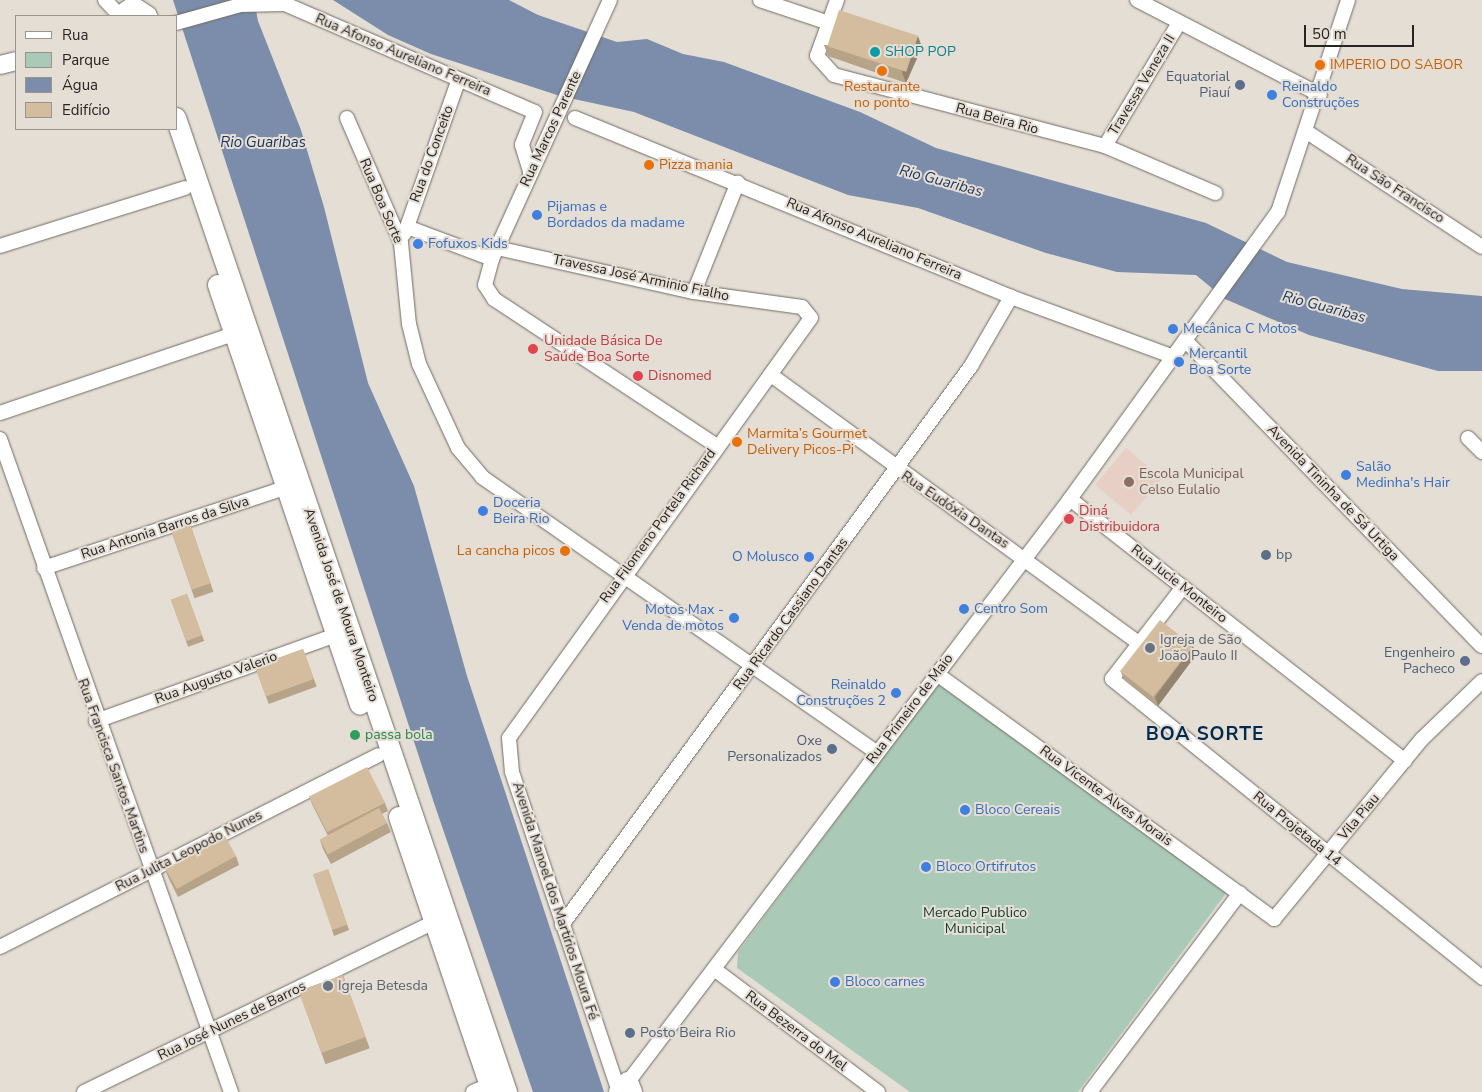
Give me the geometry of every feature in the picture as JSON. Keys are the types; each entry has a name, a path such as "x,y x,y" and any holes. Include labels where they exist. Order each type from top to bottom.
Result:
{"main road":[{"path":"115,0 120,15"},
{"path":"121,15 129,9 142,8"},
{"name":"Avenida José de Moura Monteiro","path":"178,124 490,1090"},
{"name":"Avenida José de Moura Monteiro","path":"166,130 285,488 378,755 490,1090"}],"street":[{"path":"105,0 119,15"},
{"name":"Rua Marcos Parente","path":"610,0 494,253 485,285 494,299 716,446"},
{"path":"760,0 826,22 837,0"},
{"path":"1137,0 1179,24 1320,95"},
{"name":"Rua Primeiro de Maio","path":"625,1090 876,752 1070,498 1278,212 1302,152 1348,0"},
{"name":"Rua Afonso Aureliano Ferreira","path":"178,22 240,5 285,4 535,112 522,145 530,174"},
{"name":"Rua Beira Rio","path":"826,22 817,56 834,75 1105,146 1215,193"},
{"name":"Travessa Veneza II","path":"1105,146 1179,24"},
{"path":"0,64 15,61"},
{"name":"Rua do Conceito","path":"406,227 458,80"},
{"name":"Rua Boa Sorte","path":"347,118 401,243 409,324 419,364 453,439 482,477 623,573 876,752"},
{"name":"Rua Afonso Aureliano Ferreira","path":"575,118 738,182 1012,297 1174,357"},
{"name":"Rua São Francisco","path":"1307,132 1482,246"},
{"path":"694,292 738,182"},
{"path":"0,246 185,188"},
{"path":"401,243 406,227"},
{"name":"Travessa José Arminio Fialho","path":"406,227 494,253 694,292 802,307 811,318"},
{"name":"Rua Ricardo Cassiano Dantas","path":"562,925 986,346 1012,297"},
{"name":"Rua Filomeno Portela Richard","path":"525,711 623,573 811,318"},
{"path":"0,413 234,334"},
{"name":"Avenida Tininha de Sá Urtiga","path":"1185,340 1482,646"},
{"name":"Rua Eudóxia Dantas","path":"771,374 896,470 1025,558 1139,643"},
{"path":"1468,438 1482,452"},
{"name":"Rua Francisca Santos Martins","path":"0,440 96,721 231,1092"},
{"name":"Rua Antonia Barros da Silva","path":"44,568 285,488"},
{"name":"Rua Jucie Monteiro","path":"1070,498 1405,762"},
{"path":"1139,643 1183,587"},
{"name":"Rua Augusto Valerio","path":"96,721 336,635"},
{"name":"Rua Projetada 14","path":"1139,643 1112,679 1482,978"},
{"name":"Rua Vicente Alves Morais","path":"937,674 1274,919"},
{"name":"Vila Piau","path":"1274,919 1405,762 1482,681"},
{"name":"Avenida Manoel dos Martírios Moura Fé","path":"525,711 509,738 508,756 562,925 625,1090"},
{"name":"Rua Julita Leopodo Nunes","path":"0,947 378,755"},
{"path":"1090,1092 1240,893"},
{"name":"Rua José Nunes de Barros","path":"84,1092 210,1033 434,922"},
{"name":"Rua Bezerra do Mel","path":"714,969 868,1089"}],"shaded area":[{"name":"Escola Municipal Celso Eulalio","path":"1126,448 1162,478 1131,515 1095,485"}],"green space":[{"name":"Mercado Publico Municipal","path":"938,684 1227,892 1078,1092 910,1092 737,968 738,952"}],"water":[{"name":"Rio Guaribas","path":"173,0 254,0 258,21 301,130 324,207 368,383 414,486 467,676 604,1092 533,1092 434,803"},
{"name":"Rio Guaribas","path":"333,0 509,0 538,15 617,42 647,39 683,54 724,62 860,112 936,148 1206,223 1287,262 1402,289 1482,296 1482,371 1438,371 1309,335 1225,299 1196,275 1117,272 1046,253 918,208 848,195 634,112 560,96 431,54 388,35"}],"building":[{"name":"SHOP POP","path":"839,10 918,36 906,72 827,46"},
{"path":"188,518 210,583 192,590 169,525"},
{"path":"187,594 202,635 186,641 171,600"},
{"path":"1160,620 1193,646 1153,697 1120,671"},
{"path":"303,649 314,679 266,697 255,666"},
{"path":"367,767 385,803 327,832 309,797"},
{"path":"379,808 387,823 328,854 320,839"},
{"path":"225,836 236,856 177,889 166,869"},
{"path":"328,869 347,925 332,930 313,874"},
{"path":"343,975 366,1037 321,1053 299,991"}],"place":[{"name":"SHOP POP","path":"875,52"},
{"name":"IMPERIO DO SABOR","path":"1320,65"},
{"name":"Restaurante no ponto","path":"882,71"},
{"name":"Equatorial Piauí","path":"1240,85"},
{"name":"Reinaldo Construções","path":"1272,95"},
{"name":"Pizza mania","path":"649,165"},
{"name":"Pijamas e Bordados da madame","path":"537,215"},
{"name":"Fofuxos Kids","path":"418,244"},
{"name":"Mecânica C Motos","path":"1173,329"},
{"name":"Unidade Básica De Saúde Boa Sorte","path":"533,349"},
{"name":"Mercantil Boa Sorte","path":"1179,362"},
{"name":"Disnomed","path":"638,376"},
{"name":"Marmita’s Gourmet Delivery Picos-Pi","path":"737,442"},
{"name":"Salão Medinha's Hair","path":"1346,475"},
{"name":"Escola Municipal Celso Eulalio","path":"1129,482"},
{"name":"Doceria Beira Rio","path":"483,511"},
{"name":"Diná Distribuidora","path":"1069,519"},
{"name":"La cancha picos","path":"565,551"},
{"name":"bp","path":"1266,555"},
{"name":"O Molusco","path":"809,557"},
{"name":"Centro Som","path":"964,609"},
{"name":"Motos Max - Venda de motos","path":"734,618"},
{"name":"Igreja de São João Paulo II","path":"1150,648"},
{"name":"Engenheiro Pacheco","path":"1465,661"},
{"name":"Reinaldo Construções 2","path":"896,693"},
{"name":"passa bola","path":"355,735"},
{"name":"Oxe Personalizados","path":"832,749"},
{"name":"Bloco Cereais","path":"965,810"},
{"name":"Bloco Ortifrutos","path":"926,867"},
{"name":"Bloco carnes","path":"835,982"},
{"name":"Igreja Betesda","path":"328,986"},
{"name":"Posto Beira Rio","path":"630,1033"}],"district":[{"name":"BOA SORTE","path":"1205,735"}]}
